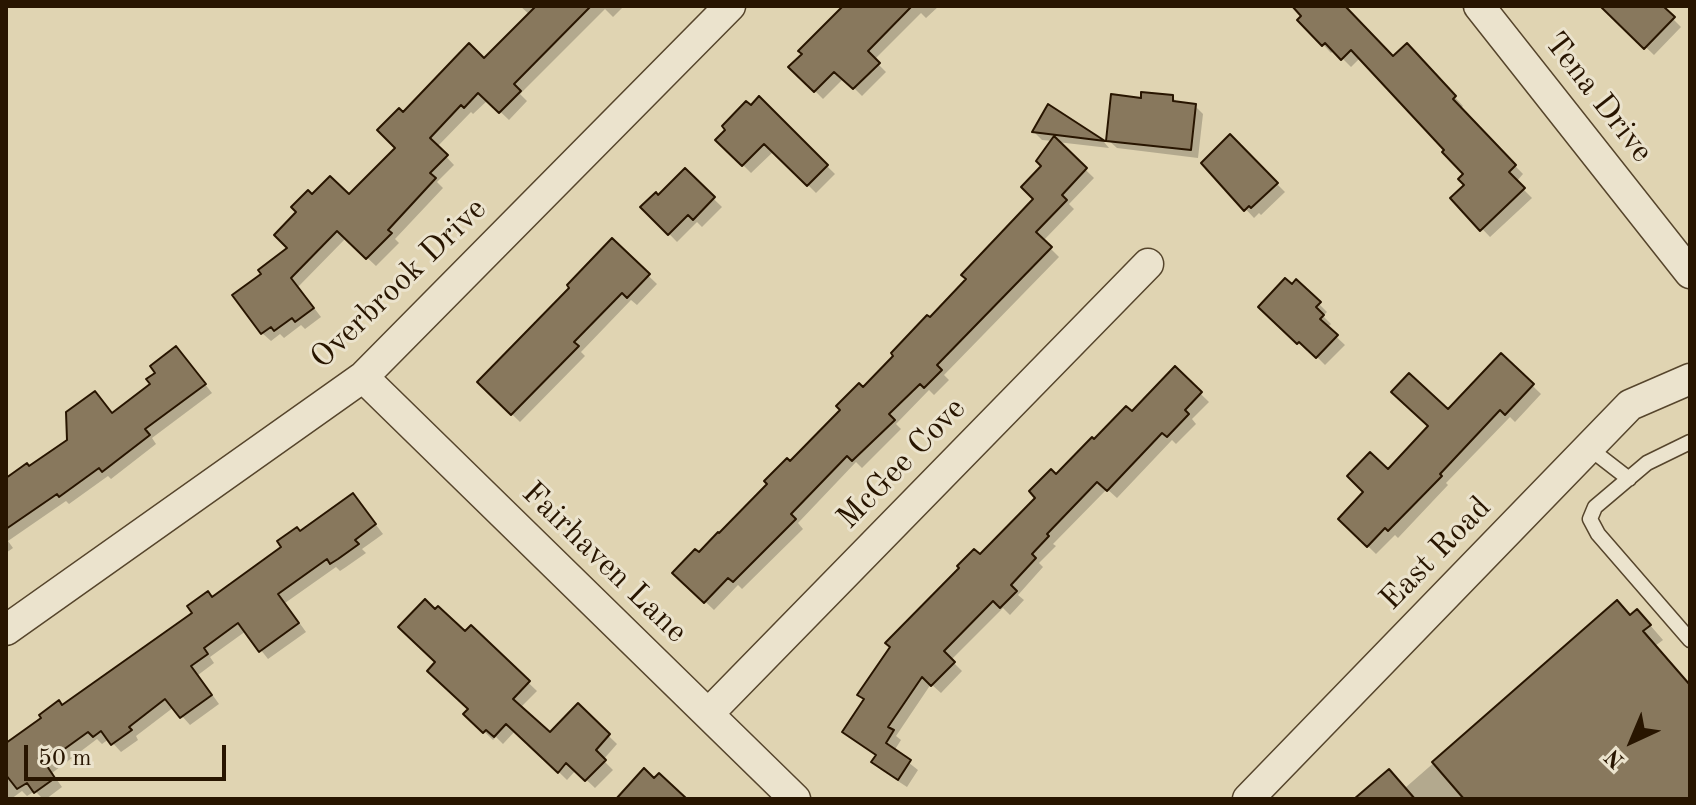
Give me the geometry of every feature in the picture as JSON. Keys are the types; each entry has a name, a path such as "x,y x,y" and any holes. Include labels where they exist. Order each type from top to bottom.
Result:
{"street":[{"name":"Overbrook Drive","path":"6,630 363,377 730,6"},
{"name":"Tena Drive","path":"1479,6 1690,273"},
{"name":"McGee Cove","path":"708,714 1148,264"},
{"name":"Fairhaven Lane","path":"363,377 795,799"},
{"name":"East Road","path":"1248,799 1630,405 1690,379"}],"lane":[{"path":"1690,442 1647,463 1595,507 1590,519 1598,534 1690,640"},
{"path":"1589,448 1629,479"}],"building":[{"path":"536,6 591,6 514,84 521,91 499,113 478,93 464,108 461,105 430,138 448,155 430,173 436,178 388,230 392,233 366,259 337,231 291,278 314,308 295,322 292,318 274,331 271,327 261,334 232,295 261,274 258,270 287,248 274,235 296,212 291,207 308,190 312,194 330,176 349,194 395,148 377,130 399,108 403,112 469,43 484,58"},
{"path":"843,6 912,6 868,51 880,63 853,89 834,72 814,92 788,67 802,54 798,51"},
{"path":"1292,6 1345,6 1393,56 1407,43 1456,96 1453,99 1516,165 1509,172 1525,188 1480,231 1450,198 1464,185 1458,179 1463,174 1442,152 1444,150 1351,50 1341,60 1325,43 1322,46 1297,20 1301,16"},
{"path":"1600,6 1663,6 1675,17 1644,49"},
{"path":"1141,92 1173,95 1173,101 1196,104 1191,150 1106,141 1111,94 1141,98"},
{"path":"759,96 828,165 807,186 764,144 742,166 715,140 725,130 722,126 746,101 751,105"},
{"path":"1048,104 1105,141 1032,132"},
{"path":"1230,134 1278,183 1244,211 1201,163"},
{"path":"1054,136 1087,168 1062,195 1067,200 1036,232 1052,247 937,365 942,370 924,388 920,384 889,414 895,420 852,461 847,456 791,514 796,519 733,582 728,578 704,603 672,573 695,549 699,552 719,533 767,484 764,481 787,458 790,461 840,410 836,406 859,383 863,387 927,315 930,317 966,279 961,275 1033,199 1021,187 1041,166 1036,161"},
{"path":"685,168 715,197 693,220 688,215 668,235 640,207 656,192 658,195"},
{"path":"612,238 650,274 627,298 622,293 574,342 579,346 511,415 477,382 569,288 567,285"},
{"path":"1285,278 1292,284 1296,279 1321,302 1316,307 1324,315 1320,319 1338,335 1316,358 1258,307"},
{"path":"176,346 206,384 145,429 150,435 102,472 99,468 6,529 6,478 67,440 66,412 95,391 112,413 150,384 146,379 155,373 150,366"},
{"path":"1501,353 1534,384 1505,415 1500,410 1440,474 1442,476 1388,531 1385,528 1367,547 1338,519 1363,492 1347,476 1370,452 1388,469 1428,426 1391,392 1409,373 1448,409"},
{"path":"1175,366 1202,392 1185,410 1189,414 1167,437 1162,433 1107,491 1097,482 1032,554 1036,558 1011,585 1017,591 1000,608 993,601 944,651 955,662 931,686 922,677 888,727 894,730 886,743 911,760 898,780 871,762 876,755 842,732 864,699 857,695 890,647 885,643 974,549 980,554 1035,498 1029,491 1051,469 1056,474 1126,406 1132,411"},
{"path":"353,493 376,524 355,540 359,544 338,559 330,564 327,559 278,594 299,623 259,652 238,623 204,648 208,654 191,666 212,695 180,718 165,699 111,745 101,731 93,737 88,732 45,763 55,778 34,793 27,783 17,789 6,775 6,743 41,718 39,715 59,700 62,705 192,613 187,606 208,591 212,597 281,547 277,541 297,527 300,531"},
{"path":"425,599 435,609 438,606 465,631 471,625 530,681 513,699 550,732 578,703 610,734 596,750 606,760 585,781 566,763 558,773 506,724 494,737 486,730 483,733 463,714 468,709 427,671 435,662 398,627"},
{"path":"1617,600 1630,615 1637,609 1651,625 1643,631 1690,685 1690,799 1464,799 1432,762"},
{"path":"644,768 654,778 659,773 687,799 616,799"},
{"path":"1389,769 1415,799 1354,799"}]}
